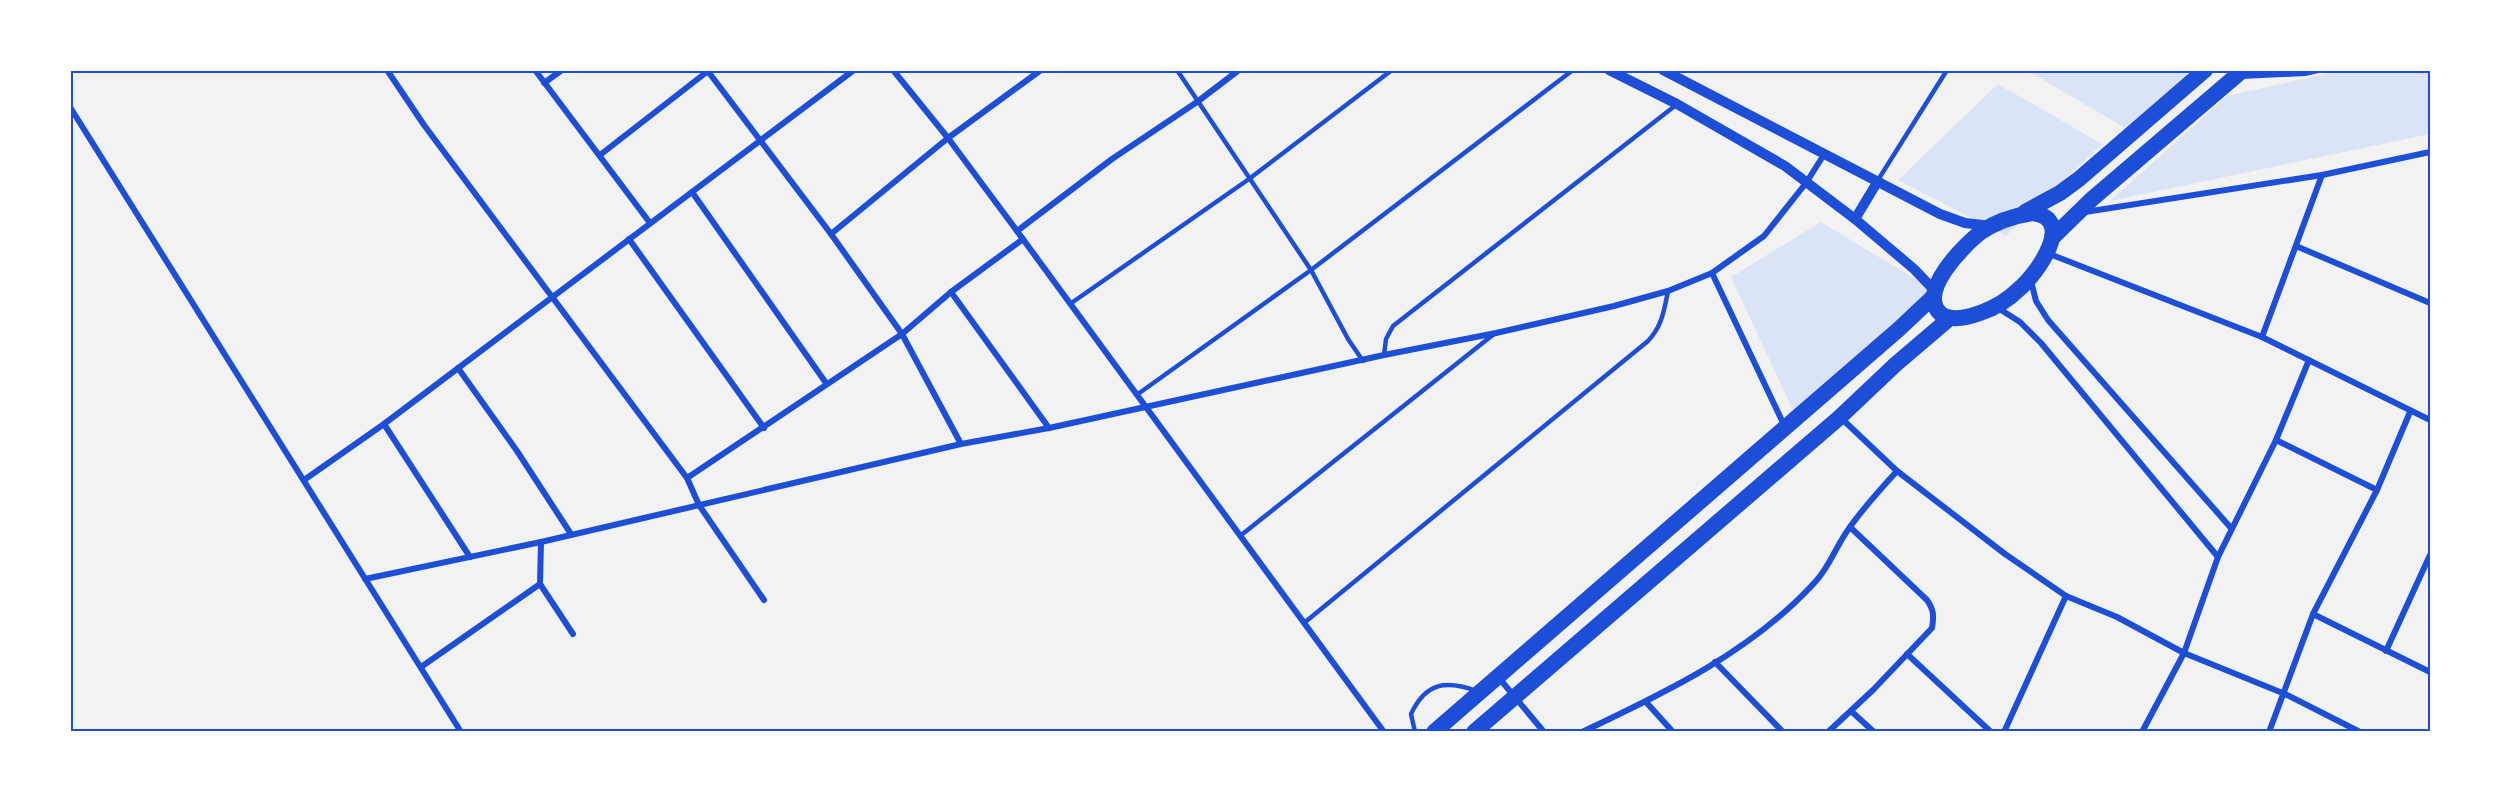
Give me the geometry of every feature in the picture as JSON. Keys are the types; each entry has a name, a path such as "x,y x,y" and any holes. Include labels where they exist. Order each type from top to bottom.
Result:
{"highway":[{"path":"1434,732 1899,329 1934,293 1947,269 1962,249 1991,226 2039,206 2079,179 2205,70"},
{"path":"1474,732 1840,417 1950,318 1974,315 1995,306 2020,289 2031,278 2050,245 2076,214 2240,73"},
{"path":"2018,215 2041,214 2049,219 2053,229 2050,245"},
{"path":"1934,293 1938,310 1950,318"}],"street":[{"path":"387,70 424,125 687,478 699,505 764,600"},
{"path":"535,70 651,223"},
{"path":"544,83 562,70"},
{"path":"304,480 384,424 854,70"},
{"path":"893,70 948,138 1138,394 1384,732"},
{"path":"831,234 948,138 1041,70"},
{"path":"1017,231 1112,159 1197,102 1239,70"},
{"path":"1609,70 1762,151 1855,219 1914,269 1934,293"},
{"path":"1663,70 1952,219 1991,226"},
{"path":"2240,73 2318,70"},
{"path":"600,155 708,71 760,143 831,234 902,334 962,444"},
{"path":"70,107 461,732"},
{"path":"2076,214 2322,176 2430,152"},
{"path":"365,579 541,542 962,444 1148,408 1384,355 1496,333 1668,291 1712,273 1764,236 1806,183 1825,153"},
{"path":"2262,337 2322,176"},
{"path":"1855,219 1878,181"},
{"path":"692,192 826,383"},
{"path":"629,239 764,428"},
{"path":"687,478 902,334 951,292 1023,239"},
{"path":"2050,245 2262,337 2430,420"},
{"path":"2296,246 2430,303"},
{"path":"1712,273 1785,427"},
{"path":"2031,278 2036,301 2048,320 2230,528"},
{"path":"951,292 1049,428"},
{"path":"1995,306 2020,322 2041,343 2218,557"},
{"path":"2142,732 2184,653 2230,528 2276,440 2309,360"},
{"path":"458,368 518,451 571,534"},
{"path":"2269,732 2313,614 2377,490 2410,412"},
{"path":"1840,417 1897,471 2005,554 2066,596 2117,617 2184,653 2285,694 2345,728 2360,732"},
{"path":"384,424 470,557"},
{"path":"2276,440 2377,490"},
{"path":"1582,732 1646,702 1715,662 1775,622 1817,580 1850,527 1897,471"},
{"path":"1828,732 1932,628 1934,616 1933,609 1850,527"},
{"path":"541,542 540,584 573,634"},
{"path":"2386,651 2430,555"},
{"path":"421,667 540,584"},
{"path":"2004,732 2066,596"},
{"path":"2313,614 2430,672"},
{"path":"1907,654 1991,732"},
{"path":"1715,662 1784,732"},
{"path":"1498,677 1544,732"},
{"path":"1646,702 1673,732"},
{"path":"1851,711 1874,732"}],"lane":[{"path":"1177,70 1311,270 1348,339 1363,361"},
{"path":"1070,304 1249,179 1392,70"},
{"path":"1138,394 1311,270 1573,70"},
{"path":"1878,181 1947,70"},
{"path":"1384,355 1386,339 1393,326 1677,104"},
{"path":"1304,623 1648,341 1657,332 1663,320 1668,291"},
{"path":"1240,536 1496,333"},
{"path":"1415,732 1411,714 1416,702 1428,690 1445,684 1457,684 1481,692"}],"shaded area":[{"path":"2184,70 2191,78 2125,128 2028,71"},
{"path":"2342,70 2430,71 2430,134 2110,201 2227,96"},
{"path":"1998,84 2102,144 2006,236 1898,180"},
{"path":"1821,222 1940,294 1796,417 1731,277"}]}
